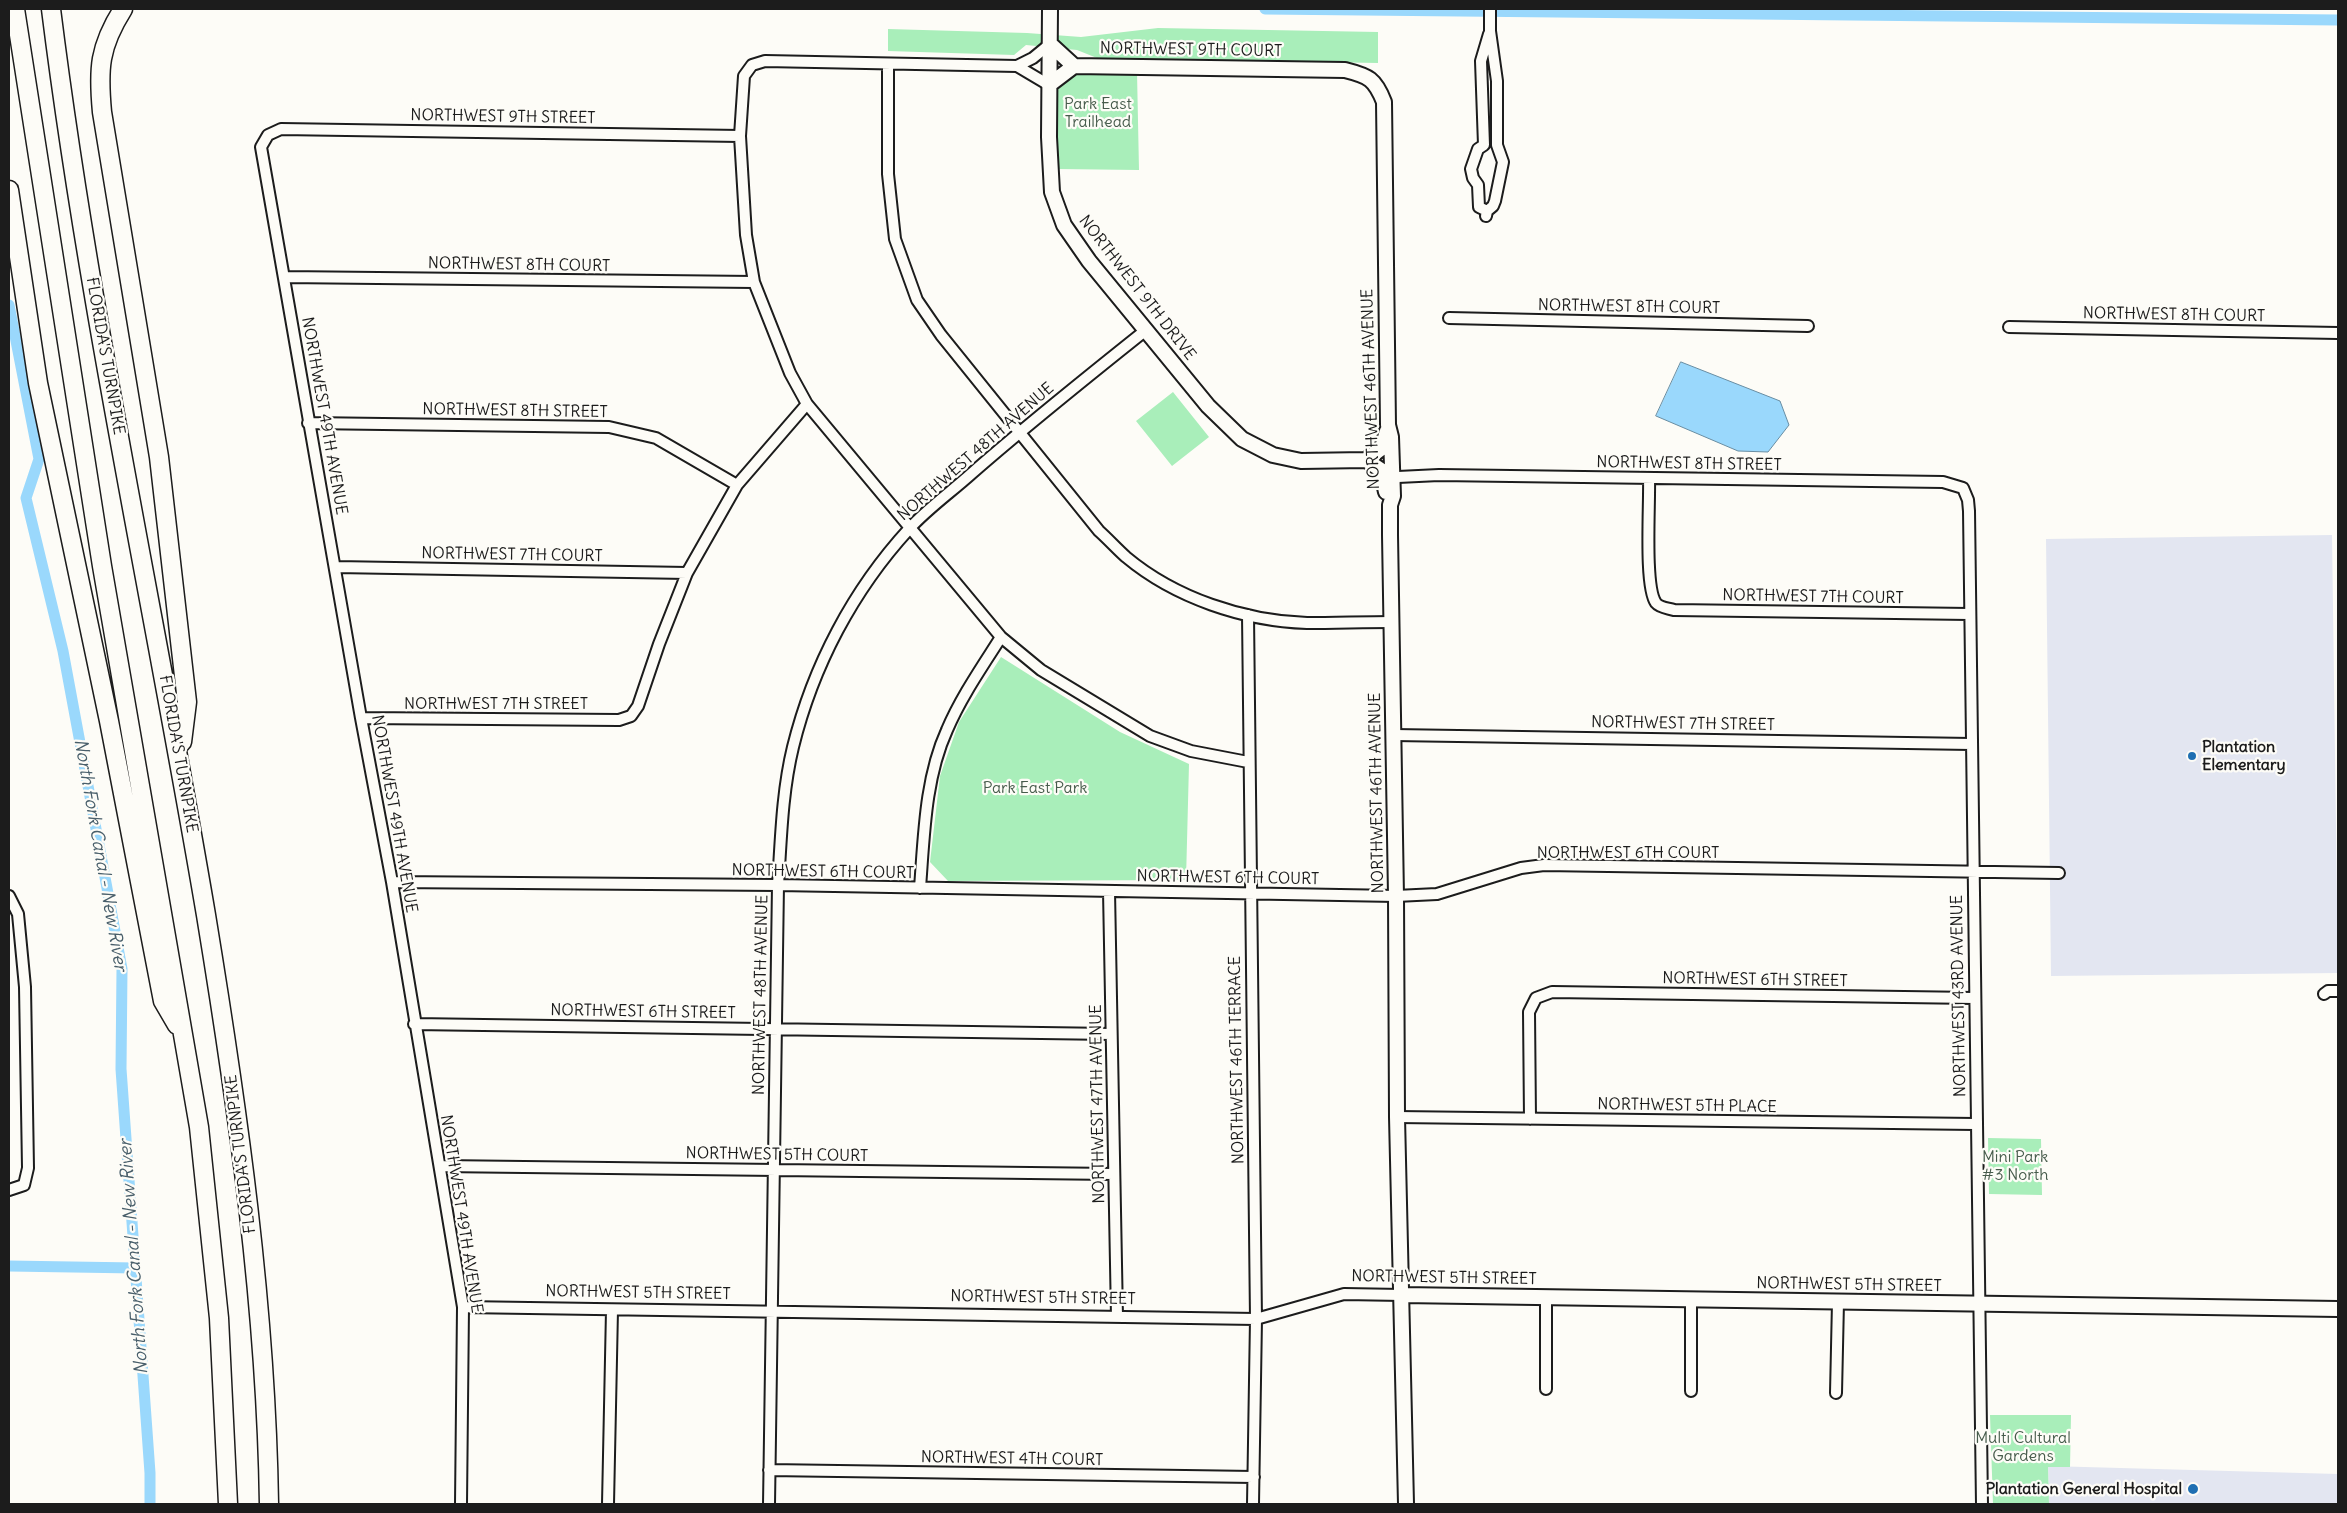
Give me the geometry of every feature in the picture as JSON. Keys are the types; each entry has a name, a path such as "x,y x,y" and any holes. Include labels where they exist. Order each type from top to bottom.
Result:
{"highway":[{"name":"FLORIDA'S TURNPIKE","path":"16,9 102,566 199,1127 219,1318 228,1504"},
{"name":"FLORIDA'S TURNPIKE","path":"51,9 62,97 86,252 180,760 233,1079 261,1324 269,1504"},
{"path":"119,16 102,54 99,79 102,112 158,448 177,604 187,702 180,760"},
{"path":"9,190 38,383 109,721 163,1002 183,1035"}],"street":[{"name":"NORTHWEST 9TH DRIVE","path":"1050,9 1049,84 1052,192 1064,225 1089,261 1208,406 1242,439 1273,455 1301,461 1366,460"},
{"path":"1490,9 1490,31 1498,81 1497,145 1503,162 1492,206 1486,213 1479,207 1478,185 1473,178 1471,170 1478,149 1484,145 1481,60 1490,31"},
{"path":"1017,66 1049,84 1074,66 1050,42 1033,58 1017,66 765,61 752,65 744,76 740,136 746,235 754,282 790,373 807,404 1001,637 1041,670 1150,736 1191,751 1248,762"},
{"path":"888,64 888,174 894,239 916,300 941,335 1099,531 1127,558 1165,583 1209,603 1248,615 1306,623 1392,622"},
{"name":"NORTHWEST 9TH COURT","path":"1074,66 1345,70 1363,74 1377,84"},
{"name":"NORTHWEST 46TH AVENUE","path":"1377,84 1384,102 1388,425 1392,437 1392,456 1388,484 1390,504 1394,735 1397,1117 1406,1504"},
{"name":"NORTHWEST 9TH STREET","path":"268,135 281,129 740,136"},
{"name":"NORTHWEST 49TH AVENUE","path":"268,135 261,147 308,423 336,567 361,718 392,882 414,1024 463,1308 461,1504"},
{"path":"1478,185 1498,186"},
{"name":"NORTHWEST 8TH COURT","path":"284,277 754,282"},
{"name":"NORTHWEST 8TH COURT","path":"1449,318 1808,326"},
{"name":"NORTHWEST 8TH COURT","path":"2009,327 2338,333"},
{"name":"NORTHWEST 48TH AVENUE","path":"769,1504 778,886 784,795 793,747 806,705 840,624 870,576 909,528 1019,432 1146,330"},
{"path":"688,573 737,485 807,404"},
{"name":"NORTHWEST 8TH STREET","path":"308,423 608,426 656,438 737,485"},
{"path":"1388,425 1382,448 1366,460 1381,470 1388,484"},
{"path":"1392,456 1400,470 1414,476"},
{"name":"NORTHWEST 8TH STREET","path":"1388,484 1398,477 1414,476 1944,482 1963,488"},
{"name":"NORTHWEST 7TH COURT","path":"1649,478 1650,586 1657,604 1674,610 1969,614"},
{"name":"NORTHWEST 43RD AVENUE","path":"1963,488 1968,500 1969,511 1975,1124 1982,1504"},
{"name":"NORTHWEST 7TH COURT","path":"336,567 688,573"},
{"name":"NORTHWEST 7TH STREET","path":"361,718 619,720 631,716 638,706 658,644 688,573"},
{"name":"NORTHWEST 46TH TERRACE","path":"1248,615 1248,762 1256,1319 1253,1504"},
{"path":"920,888 924,826 931,781 946,730 972,683 1001,637"},
{"name":"NORTHWEST 7TH STREET","path":"1394,735 1971,744"},
{"name":"NORTHWEST 6TH COURT","path":"392,882 1250,892 1396,896 1437,894 1521,868 1544,865 2059,873"},
{"name":"NORTHWEST 47TH AVENUE","path":"1109,891 1117,1317"},
{"path":"9,896 18,914 25,987 28,1168 24,1185 9,1190"},
{"path":"2324,994 2328,991 2338,991"},
{"name":"NORTHWEST 6TH STREET","path":"1530,1119 1529,1012 1536,998 1552,992 1974,998"},
{"name":"NORTHWEST 6TH STREET","path":"414,1024 1111,1034"},
{"name":"NORTHWEST 5TH PLACE","path":"1397,1117 1975,1124"},
{"name":"NORTHWEST 5TH COURT","path":"440,1166 1114,1174"},
{"name":"NORTHWEST 5TH STREET","path":"463,1308 1256,1319 1344,1294 2338,1309"},
{"path":"1546,1298 1546,1389"},
{"path":"1691,1299 1691,1391"},
{"path":"1836,1393 1838,1302"},
{"path":"608,1504 612,1310"},
{"name":"NORTHWEST 4TH COURT","path":"770,1470 1254,1477"}],"shaded area":[{"name":"Plantation Elementary","path":"2332,535 2338,973 2051,976 2046,539"},
{"name":"Plantation General Hospital","path":"2048,1466 2338,1474 2338,1504 2049,1504"}],"green space":[{"path":"1158,28 1378,32 1378,63 1097,58 1077,50 1026,45 1014,55 888,51 888,29 1027,33 1081,37"},
{"name":"Park East Trailhead","path":"1073,72 1137,72 1139,170 1058,169 1058,104 1049,97 1062,79"},
{"path":"1173,392 1209,437 1172,466 1136,421"},
{"name":"Park East Park","path":"1001,657 1120,732 1189,764 1186,880 948,881 930,862 940,776 959,722"},
{"name":"Mini Park #3 North","path":"1988,1138 2041,1139 2042,1195 1989,1194"},
{"name":"Multi Cultural Gardens","path":"1990,1415 2071,1415 2070,1467 2048,1467 2049,1504 1993,1504"}],"water":[{"path":"1681,362 1780,401 1789,425 1768,452 1738,451 1656,416"}],"waterway":[{"path":"1265,9 2338,20"},
{"name":"North Fork Canal - New River","path":"9,305 39,459 26,498 63,651 122,969 121,1069 150,1473 150,1504"},
{"path":"9,1266 136,1268"}],"place":[{"name":"Plantation Elementary","path":"2192,756"},
{"name":"Plantation General Hospital","path":"2193,1489"}]}
